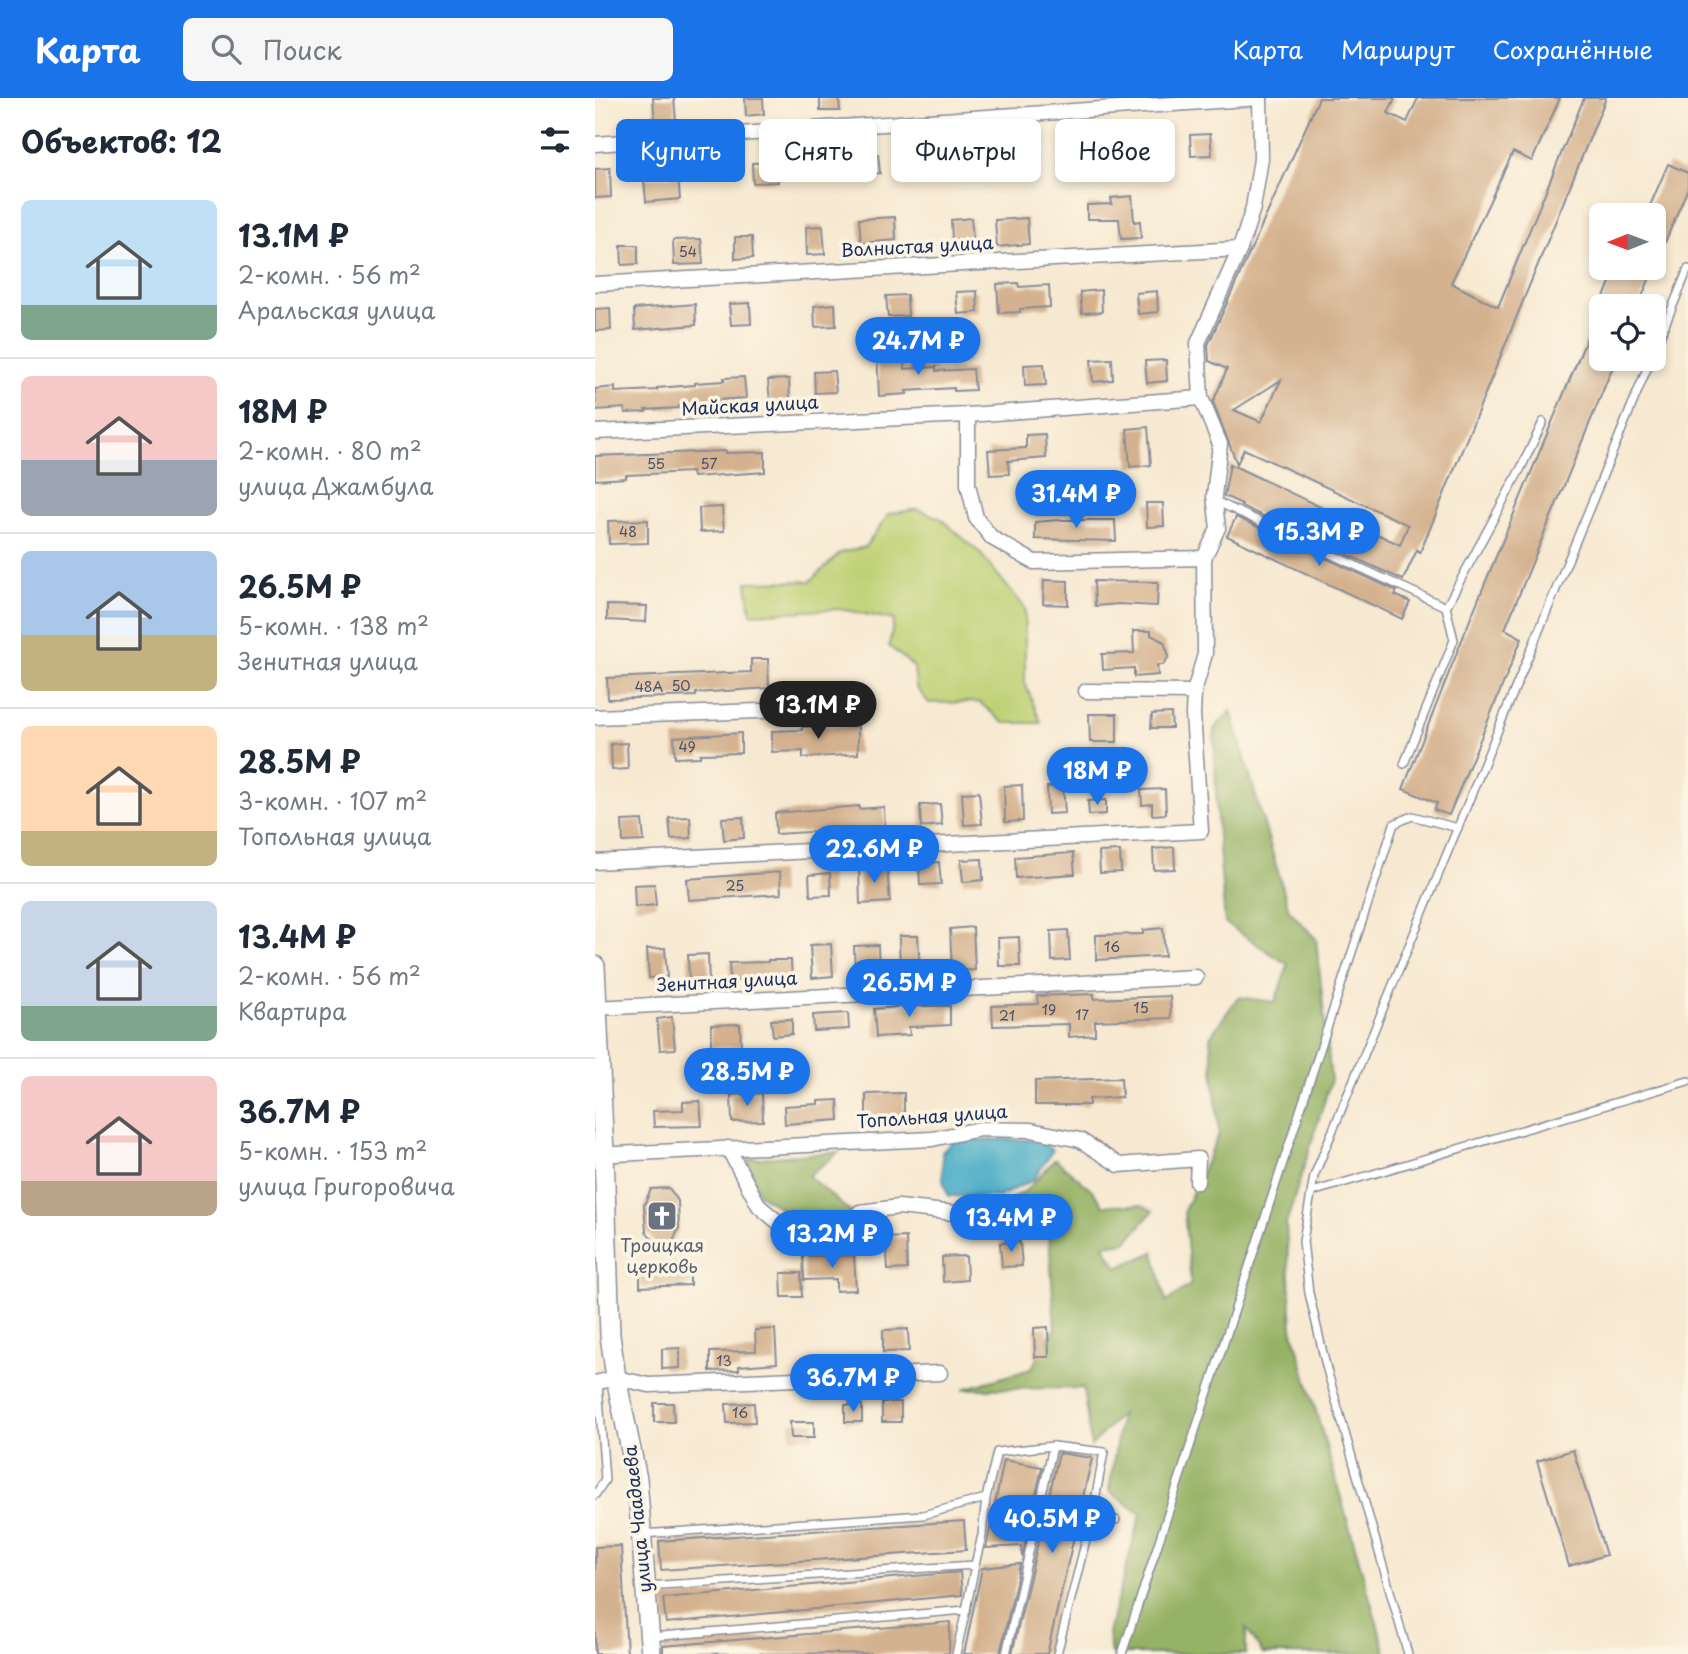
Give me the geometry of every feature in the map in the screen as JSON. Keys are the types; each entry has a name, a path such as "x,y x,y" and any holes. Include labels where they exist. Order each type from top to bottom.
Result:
{"street":[{"path":"595,144 1260,98 1261,159 1254,208 1240,249 1198,343 1201,398 1220,444 1215,501 1218,528 1204,558 1205,654 1194,692 1193,714 1201,831 595,862"},
{"name":"Волнистая улица","path":"595,284 1240,249"},
{"name":"Майская улица","path":"595,432 968,415 1201,398"},
{"path":"968,415 968,484 977,518 992,538 1034,562 1204,558"},
{"path":"1086,691 1194,692"},
{"path":"595,718 843,708"},
{"name":"улица Чаадаева","path":"595,967 601,1214 610,1335 603,1381 637,1479 650,1646"},
{"name":"Зенитная улица","path":"596,1008 1196,977"},
{"name":"Топольная улица","path":"600,1154 932,1139 980,1129 1031,1130 1080,1140 1119,1165 1198,1158 1197,1182"},
{"path":"728,1148 759,1206 791,1233 854,1224 860,1212 899,1207 1010,1219"},
{"path":"603,1381 649,1385 940,1373"}],"lane":[{"path":"1666,323 1688,269"},
{"path":"1408,1654 1326,1366 1309,1293 1304,1241 1314,1177 1646,371"},
{"path":"1404,764 1454,640 1446,607 1543,422"},
{"path":"1215,501 1446,607"},
{"path":"1122,1654 1394,824 1412,816 1458,828"},
{"path":"1312,1192 1688,1081"},
{"path":"595,1495 605,1480 603,1381"},
{"path":"1006,1654 1053,1446"},
{"path":"956,1654 982,1535 985,1498 997,1451 1053,1446 1104,1452 1092,1516 1057,1654"},
{"path":"642,1534 923,1515 985,1498"},
{"path":"1092,1516 1116,1520"},
{"path":"646,1587 975,1565"},
{"path":"650,1646 965,1611"}],"green space":[{"path":"917,509 940,518 979,552 1025,608 1025,683 1041,723 1004,723 979,702 929,703 916,687 914,667 889,646 894,620 841,609 751,614 747,582 811,581 840,553 865,547 889,514"},
{"path":"1231,711 1289,910 1316,939 1331,1080 1286,1224 1292,1328 1386,1654 1263,1654 1246,1628 1246,1654 1111,1654 1108,1633 1141,1514 1109,1491 1121,1414 1091,1446 1083,1388 963,1389 1031,1369 1055,1328 1049,1235 1004,1203 1028,1189 1055,1159 1093,1191 1103,1205 1141,1205 1153,1211 1126,1242 1104,1245 1117,1268 1154,1252 1166,1302 1191,1284 1184,1211 1219,1134 1210,1037 1238,997 1275,1002 1288,965 1225,923 1217,823 1214,729"},
{"path":"839,1152 808,1176 853,1214 802,1222 759,1194 748,1159"}],"water":[{"path":"955,1140 1036,1140 1053,1150 1033,1180 999,1197 948,1196 943,1180 942,1152"}],"building":[{"path":"653,98 674,98 676,119 655,119"},
{"path":"745,98 763,98 764,114 746,116"},
{"path":"820,98 839,98 840,111 820,111"},
{"path":"1319,98 1395,98 1388,113 1407,122 1418,98 1560,98 1532,161 1513,152 1451,283 1498,307 1584,98 1606,98 1420,553 1417,550 1403,580 1224,496 1230,464 1400,545 1408,525 1244,449 1237,464 1213,402 1227,369 1209,361 1208,345","holes":["1281,380 1261,422 1234,410"]},
{"path":"1210,134 1212,155 1191,156 1190,135"},
{"path":"877,154 880,173 877,173"},
{"path":"752,163 759,163 759,182 778,182 753,183"},
{"path":"1668,164 1688,173 1688,188 1666,240 1666,203 1651,203"},
{"path":"610,168 611,197 595,198 595,169"},
{"path":"644,182 679,182 680,199 646,202"},
{"path":"1132,196 1134,222 1140,221 1141,238 1121,239 1119,219 1087,219 1087,205 1112,204 1111,198"},
{"path":"895,217 896,240 861,243 859,219"},
{"path":"971,218 973,240 952,241 951,220"},
{"path":"1027,218 1029,244 997,247 995,220"},
{"path":"823,226 825,254 807,255 806,227"},
{"path":"735,237 752,237 753,258 735,259"},
{"path":"701,239 703,264 674,265 673,240"},
{"path":"621,245 638,245 638,264 622,265"},
{"path":"1611,280 1649,280 1643,294 1605,294"},
{"path":"1018,283 1019,287 1049,285 1050,307 999,313 997,284"},
{"path":"1101,290 1102,312 1082,313 1080,292"},
{"path":"977,291 978,312 958,314 956,292"},
{"path":"1157,291 1158,312 1138,314 1136,293"},
{"path":"907,295 908,316 888,317 886,296"},
{"path":"750,303 751,324 731,325 729,304"},
{"path":"695,304 696,325 635,330 634,309"},
{"path":"835,304 836,326 815,327 814,306"},
{"path":"610,308 611,330 595,331 595,309"},
{"path":"1589,333 1589,371 1611,371 1505,629 1522,638 1449,815 1434,810 1437,803 1403,789"},
{"path":"904,353 905,369 973,369 975,390 954,391 954,388 906,391 907,394 879,396 877,354"},
{"path":"1112,359 1113,380 1093,382 1091,360"},
{"path":"1166,360 1167,381 1147,383 1145,361"},
{"path":"1044,364 1046,385 1025,386 1024,365"},
{"path":"834,371 836,392 815,393 814,372"},
{"path":"744,377 746,398 645,410 646,412 625,413 625,408 596,410 595,389 615,387 615,392 657,390"},
{"path":"789,379 790,400 770,402 768,380"},
{"path":"1148,427 1151,465 1130,467 1127,429"},
{"path":"1045,434 1046,458 1008,461 1009,474 990,475 988,450 1026,448 1026,435"},
{"path":"765,452 765,472 693,477 692,472 626,475 626,478 595,480 595,456"},
{"path":"1146,503 1163,503 1164,526 1147,527"},
{"path":"722,507 724,531 700,532 699,508"},
{"path":"1236,517 1397,591 1395,595 1410,602 1402,619 1227,536"},
{"path":"648,520 648,543 609,544 608,521"},
{"path":"1115,520 1116,541 1035,539 1035,522"},
{"path":"1044,580 1068,581 1068,605 1043,604"},
{"path":"1094,581 1158,582 1157,606 1095,606"},
{"path":"607,605 647,606 646,622 607,620"},
{"path":"1133,631 1151,631 1151,635 1164,642 1169,656 1163,665 1157,665 1158,675 1134,677 1134,668 1103,670 1102,654 1134,653"},
{"path":"751,659 768,659 769,688 696,693 696,696 608,699 607,678 751,672"},
{"path":"1171,713 1172,728 1151,728 1152,714"},
{"path":"1089,714 1117,714 1117,742 1090,742"},
{"path":"858,726 858,754 803,758 803,751 772,752 772,731 802,730 802,727"},
{"path":"741,733 741,753 700,754 700,757 675,758 674,737"},
{"path":"627,743 628,769 612,770 611,744"},
{"path":"1022,785 1023,821 1005,822 1004,786"},
{"path":"1063,786 1065,813 1048,814 1047,787"},
{"path":"1165,789 1166,814 1152,815 1152,804 1142,805 1141,790"},
{"path":"979,792 982,824 964,825 962,793"},
{"path":"1106,800 1106,814 1089,815 1088,801"},
{"path":"940,804 942,825 921,827 920,805"},
{"path":"859,806 859,809 884,807 885,829 776,834 775,813"},
{"path":"690,817 691,838 671,839 669,818"},
{"path":"743,817 744,838 724,840 722,818"},
{"path":"642,820 644,841 623,842 622,821"},
{"path":"1174,847 1175,869 1154,870 1153,849"},
{"path":"1120,851 1121,872 1100,873 1099,852"},
{"path":"1073,853 1075,874 1016,878 1015,857"},
{"path":"982,859 983,880 963,882 961,860"},
{"path":"939,862 941,884 920,885 919,864"},
{"path":"887,867 890,902 860,904 859,868"},
{"path":"780,872 781,894 689,900 687,879"},
{"path":"830,873 831,895 810,896 809,875"},
{"path":"654,884 656,905 635,907 634,885"},
{"path":"973,927 975,970 952,971 950,929"},
{"path":"1163,928 1165,956 1096,960 1096,935 1143,934 1143,930"},
{"path":"1068,930 1070,960 1052,961 1051,931"},
{"path":"899,936 918,936 920,970 900,971"},
{"path":"1019,937 1020,966 999,966 998,938"},
{"path":"831,944 833,976 812,978 810,945"},
{"path":"878,945 879,974 855,975 854,946"},
{"path":"665,948 667,977 649,978 647,949"},
{"path":"708,954 709,983 689,984 688,955"},
{"path":"791,960 792,981 730,980 729,963"},
{"path":"1094,994 1094,999 1170,996 1171,1018 1095,1021 1095,1035 1069,1037 1069,1024 993,1026 992,1006 1038,1004 1037,996"},
{"path":"950,1006 950,1025 909,1027 910,1035 876,1037 874,1009"},
{"path":"848,1013 849,1029 814,1031 813,1015"},
{"path":"672,1017 675,1049 660,1050 657,1019"},
{"path":"792,1019 792,1034 773,1036 771,1020"},
{"path":"740,1024 741,1046 711,1047 711,1025"},
{"path":"1121,1078 1122,1097 1089,1099 1089,1105 1035,1105 1035,1081"},
{"path":"762,1093 763,1121 732,1122 731,1095"},
{"path":"904,1093 904,1118 866,1119 866,1094"},
{"path":"838,1100 839,1120 785,1124 784,1106"},
{"path":"700,1101 702,1126 654,1127 653,1111 683,1110 683,1102"},
{"name":"Троицкая церковь","path":"669,1188 678,1201 679,1228 673,1241 655,1243 646,1231 644,1205 651,1189"},
{"path":"906,1237 907,1269 888,1270 886,1238"},
{"path":"1020,1242 1022,1266 1002,1267 1000,1243"},
{"path":"854,1255 856,1290 836,1291 836,1279 804,1280 803,1256"},
{"path":"966,1256 967,1280 943,1282 942,1257"},
{"path":"690,1264 690,1285 640,1287 640,1266"},
{"path":"781,1273 801,1273 802,1297 782,1297"},
{"path":"1048,1327 1049,1357 1035,1357 1034,1328"},
{"path":"775,1329 777,1363 739,1366 739,1370 710,1371 710,1352 756,1351 755,1330"},
{"path":"908,1329 909,1351 883,1352 883,1330"},
{"path":"680,1348 680,1368 662,1369 662,1349"},
{"path":"882,1402 901,1402 901,1422 882,1422"},
{"path":"654,1403 673,1403 674,1422 654,1422"},
{"path":"754,1403 755,1422 727,1423 726,1404"},
{"path":"845,1405 862,1405 862,1422 845,1422"},
{"path":"790,1422 814,1422 814,1438 791,1438"},
{"path":"1573,1450 1606,1555 1569,1566 1537,1461"},
{"path":"1059,1453 1092,1458 1047,1654 1012,1654"},
{"path":"1004,1460 1042,1467 1022,1557 1021,1546 986,1548"},
{"path":"964,1521 966,1550 661,1570 659,1541"},
{"path":"621,1546 627,1654 595,1654 595,1547"},
{"path":"1020,1564 1000,1654 964,1654 982,1568"},
{"path":"960,1572 962,1595 666,1623 663,1598"},
{"path":"950,1622 949,1653 663,1654 663,1646"}],"place":[{"name":"Троицкая церковь","path":"662,1216"}]}
